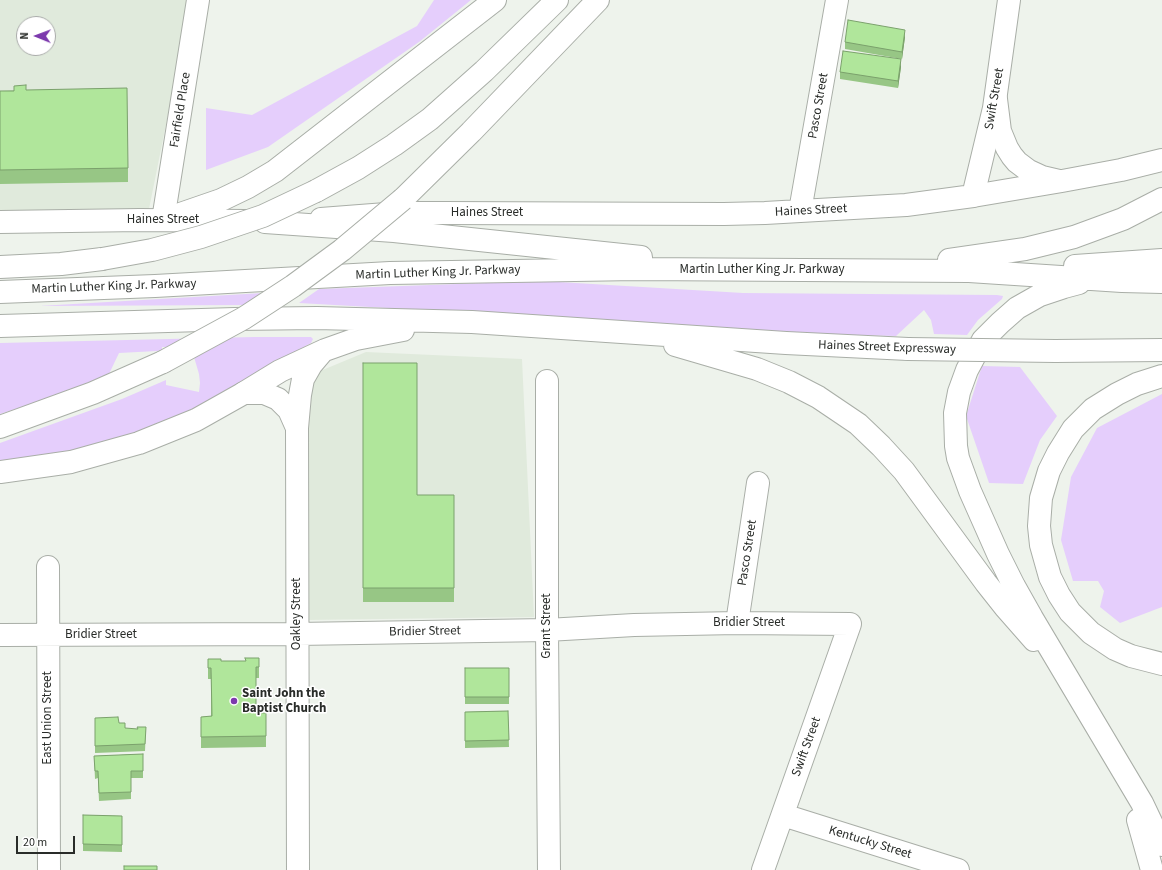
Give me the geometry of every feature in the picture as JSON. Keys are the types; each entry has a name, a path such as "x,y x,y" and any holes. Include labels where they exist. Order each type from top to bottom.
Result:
{"main road":[{"name":"Fairfield Place","path":"164,220 198,0"},
{"path":"164,220 221,200 248,187 275,171 495,0"},
{"path":"0,267 61,264 102,259 158,249 208,235 263,216 316,191 358,168 400,141 430,119 484,71 557,0"},
{"path":"0,427 100,390 163,362 244,318 293,286 342,250 403,199 471,132 598,0"},
{"name":"Pasco Street","path":"800,211 837,0"},
{"name":"Swift Street","path":"973,196 996,100 1009,0"},
{"path":"996,100 1000,131 1012,156 1023,167 1035,174 1062,181"},
{"name":"Haines Street","path":"0,222 164,220 265,222 441,212 724,214 800,211 906,205 973,196 1121,170 1162,160"},
{"path":"876,270 1008,252 1047,244 1106,226 1140,211 1162,199"},
{"path":"265,222 394,231 770,270"},
{"path":"876,270 969,271 1162,260"},
{"name":"Martin Luther King Jr. Parkway","path":"0,292 155,286 390,273 620,269 876,270"},
{"path":"969,271 1122,281 1162,282"},
{"path":"1122,281 1086,282 1040,295 1018,308 983,340 974,354 962,381 955,413 956,446 961,469 970,491 995,548 1014,586 1142,803 1162,845"},
{"path":"0,326 302,318 472,322 612,331 682,347 757,369 803,389 831,405 877,442 904,471 1005,607 1070,680"},
{"path":"0,472 71,462 139,443 196,420 280,371 325,350 356,339 375,334 472,322"},
{"name":"Haines Street Expressway","path":"612,331 786,343 908,349 1055,351 1162,350"},
{"path":"297,428 303,379 310,364 325,350"},
{"path":"1162,376 1137,384 1117,394 1093,410 1073,429 1049,471 1041,498 1039,526 1041,545 1050,577 1062,599 1074,616 1091,633 1115,649 1135,658 1162,664"},
{"name":"Grant Street","path":"547,381 549,870"},
{"name":"Oakley Street","path":"244,393 264,393 278,399 289,410 297,428 298,870"},
{"name":"Pasco Street","path":"737,623 758,484"},
{"name":"East Union Street","path":"48,567 47,635 49,870"},
{"name":"Bridier Street","path":"0,635 297,634 547,630 634,625 737,623 850,624"},
{"name":"Swift Street","path":"763,870 850,624"},
{"path":"1106,741 1131,799 1152,870"},
{"name":"Kentucky Street","path":"783,815 958,870"}],"shaded area":[{"path":"0,0 191,0 148,214 0,213"},
{"path":"434,0 471,0 419,42 268,147 206,170 206,108 252,115 417,26"},
{"path":"542,281 743,293 1003,296 1002,299 978,320 967,335 934,334 931,320 924,310 896,336 804,334 637,322 299,303 319,289"},
{"path":"263,293 245,305 39,306"},
{"path":"311,337 313,339 311,343 273,364 249,383 144,436 0,465 0,443 122,399 166,380 166,385 199,392 200,383 194,357 173,347 162,347 162,350 157,351 119,353 109,374 65,393 0,414 0,343"},
{"path":"366,352 522,359 534,617 305,620 305,397 313,374"},
{"path":"982,366 1020,367 1057,416 1040,440 1023,484 989,483 966,416"},
{"path":"1162,394 1162,607 1120,623 1100,607 1104,591 1098,581 1073,581 1061,540 1071,477 1097,428"}],"building":[{"path":"848,20 905,30 902,52 845,42"},
{"path":"843,51 901,59 898,81 840,72"},
{"path":"26,85 26,90 127,88 128,168 0,170 0,91 14,91 14,86"},
{"path":"363,363 417,363 417,495 454,495 454,588 363,588"},
{"name":"Saint John the Baptist Church","path":"245,658 259,658 259,667 256,667 256,713 266,713 266,736 201,737 201,717 212,716 211,668 208,668 208,659 221,659 221,661 246,661"},
{"path":"465,668 509,668 509,697 465,697"},
{"path":"508,711 509,740 465,741 465,712"},
{"path":"118,717 119,723 125,723 125,728 138,729 137,727 146,727 145,744 95,746 95,718"},
{"path":"143,754 143,771 131,771 131,792 99,793 98,771 95,771 94,756"},
{"path":"83,815 122,816 122,845 83,844"},
{"path":"124,866 157,866 157,870 124,870"}],"place":[{"name":"Saint John the Baptist Church","path":"234,701"}]}
